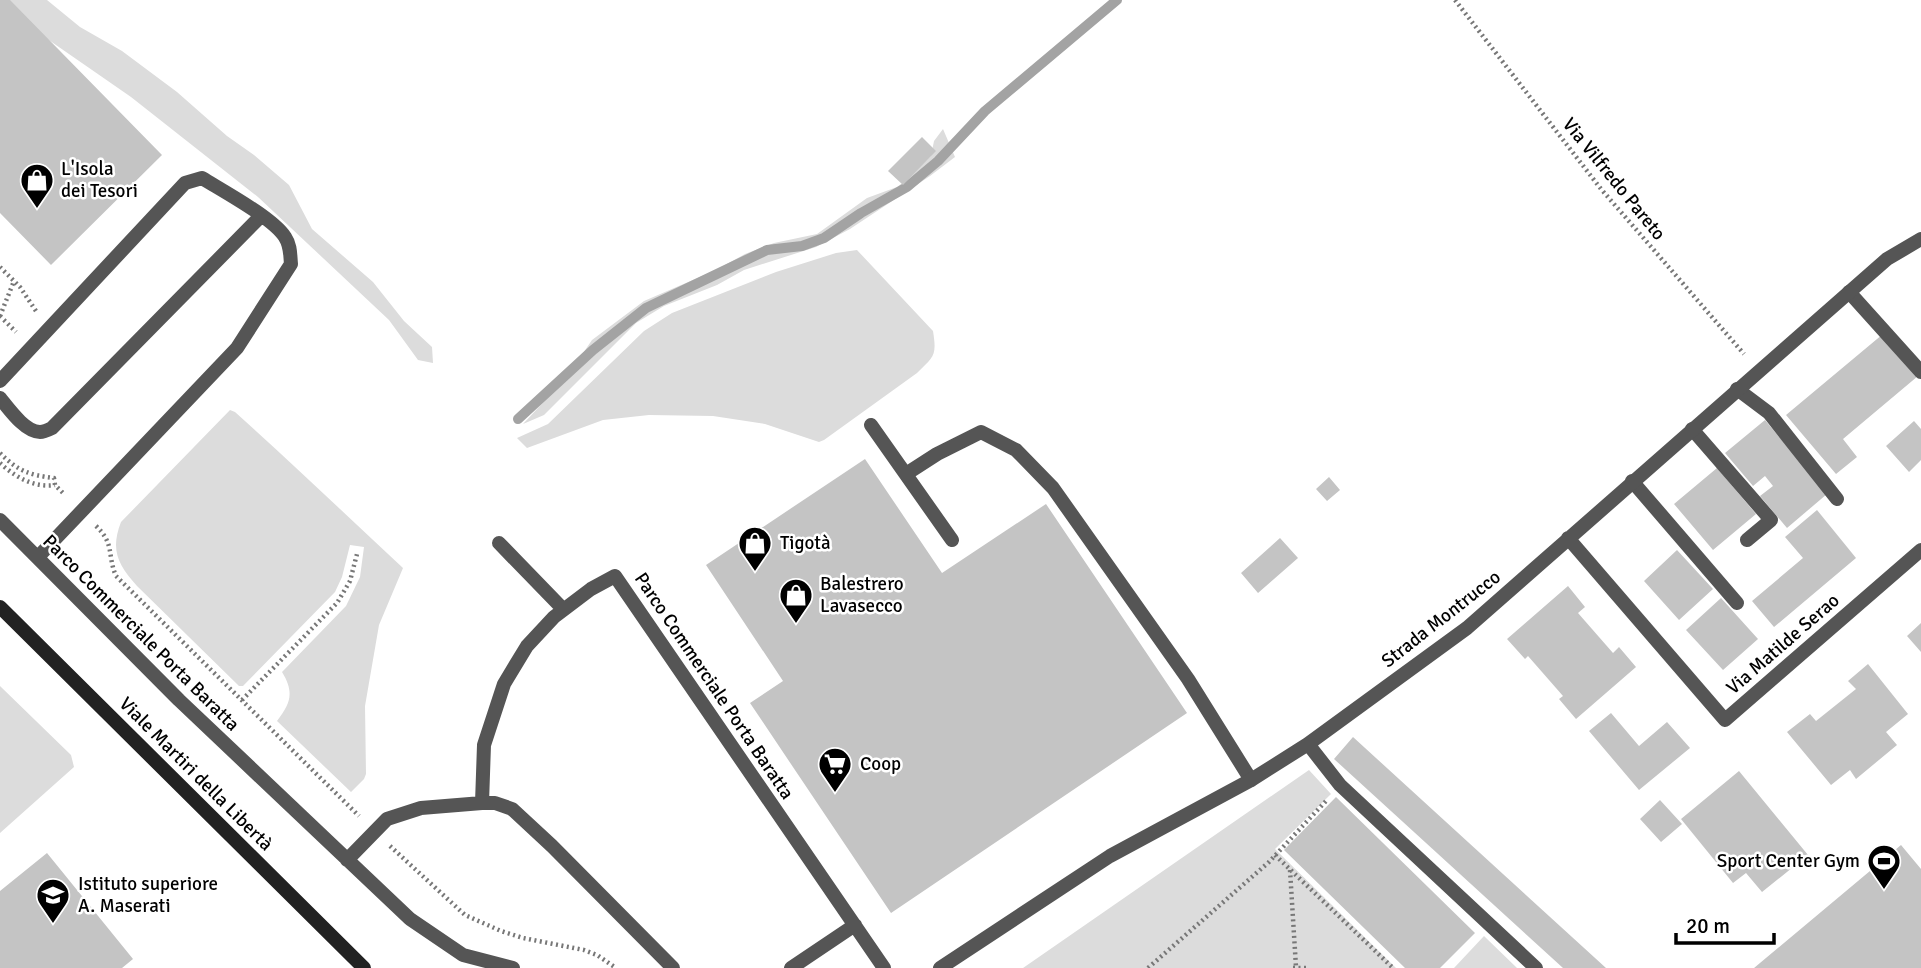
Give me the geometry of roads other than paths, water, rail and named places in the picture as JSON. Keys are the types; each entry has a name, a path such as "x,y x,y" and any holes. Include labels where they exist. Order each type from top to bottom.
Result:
{"main road":[{"name":"Viale Martiri della Libertà","path":"0,607 364,968"}],"street":[{"path":"0,381 185,183 202,178 261,216 285,236 290,249 290,264 237,348 38,557"},
{"path":"0,398 17,419 30,429 40,432 52,428 261,216"},
{"name":"Strada Montrucco","path":"940,968 1110,856 1251,780 1308,744 1467,628 1887,259 1921,239"},
{"path":"1849,292 1921,372"},
{"path":"1737,389 1769,413 1838,499"},
{"path":"871,425 952,540"},
{"path":"1692,429 1771,520 1747,540"},
{"path":"906,474 937,454 981,432 1016,450 1053,488 1188,679 1251,780"},
{"path":"1633,481 1737,603"},
{"name":"Parco Commerciale Porta Baratta","path":"0,520 179,700 410,919 463,955 513,968"},
{"name":"Via Matilde Serao","path":"1568,538 1725,720 1921,550"},
{"path":"499,543 563,609"},
{"name":"Parco Commerciale Porta Baratta","path":"482,803 484,745 504,684 527,646 563,609 615,576 884,968"},
{"path":"1308,744 1340,785 1536,968"},
{"path":"347,860 387,820 421,808 495,803 512,810 552,846 673,968"},
{"path":"791,968 855,925"}],"waterway":[{"path":"518,419 593,350 646,308 767,250 802,246 824,238 907,187 938,161 985,111 1117,0"}],"place":[{"name":"L'Isola dei Tesori","path":"37,210"},
{"name":"Tigotà","path":"755,573"},
{"name":"Balestrero Lavasecco","path":"796,625"},
{"name":"Coop","path":"835,794"},
{"name":"Sport Center Gym","path":"1884,891"},
{"name":"Istituto superiore A. Maserati","path":"53,925"}]}
